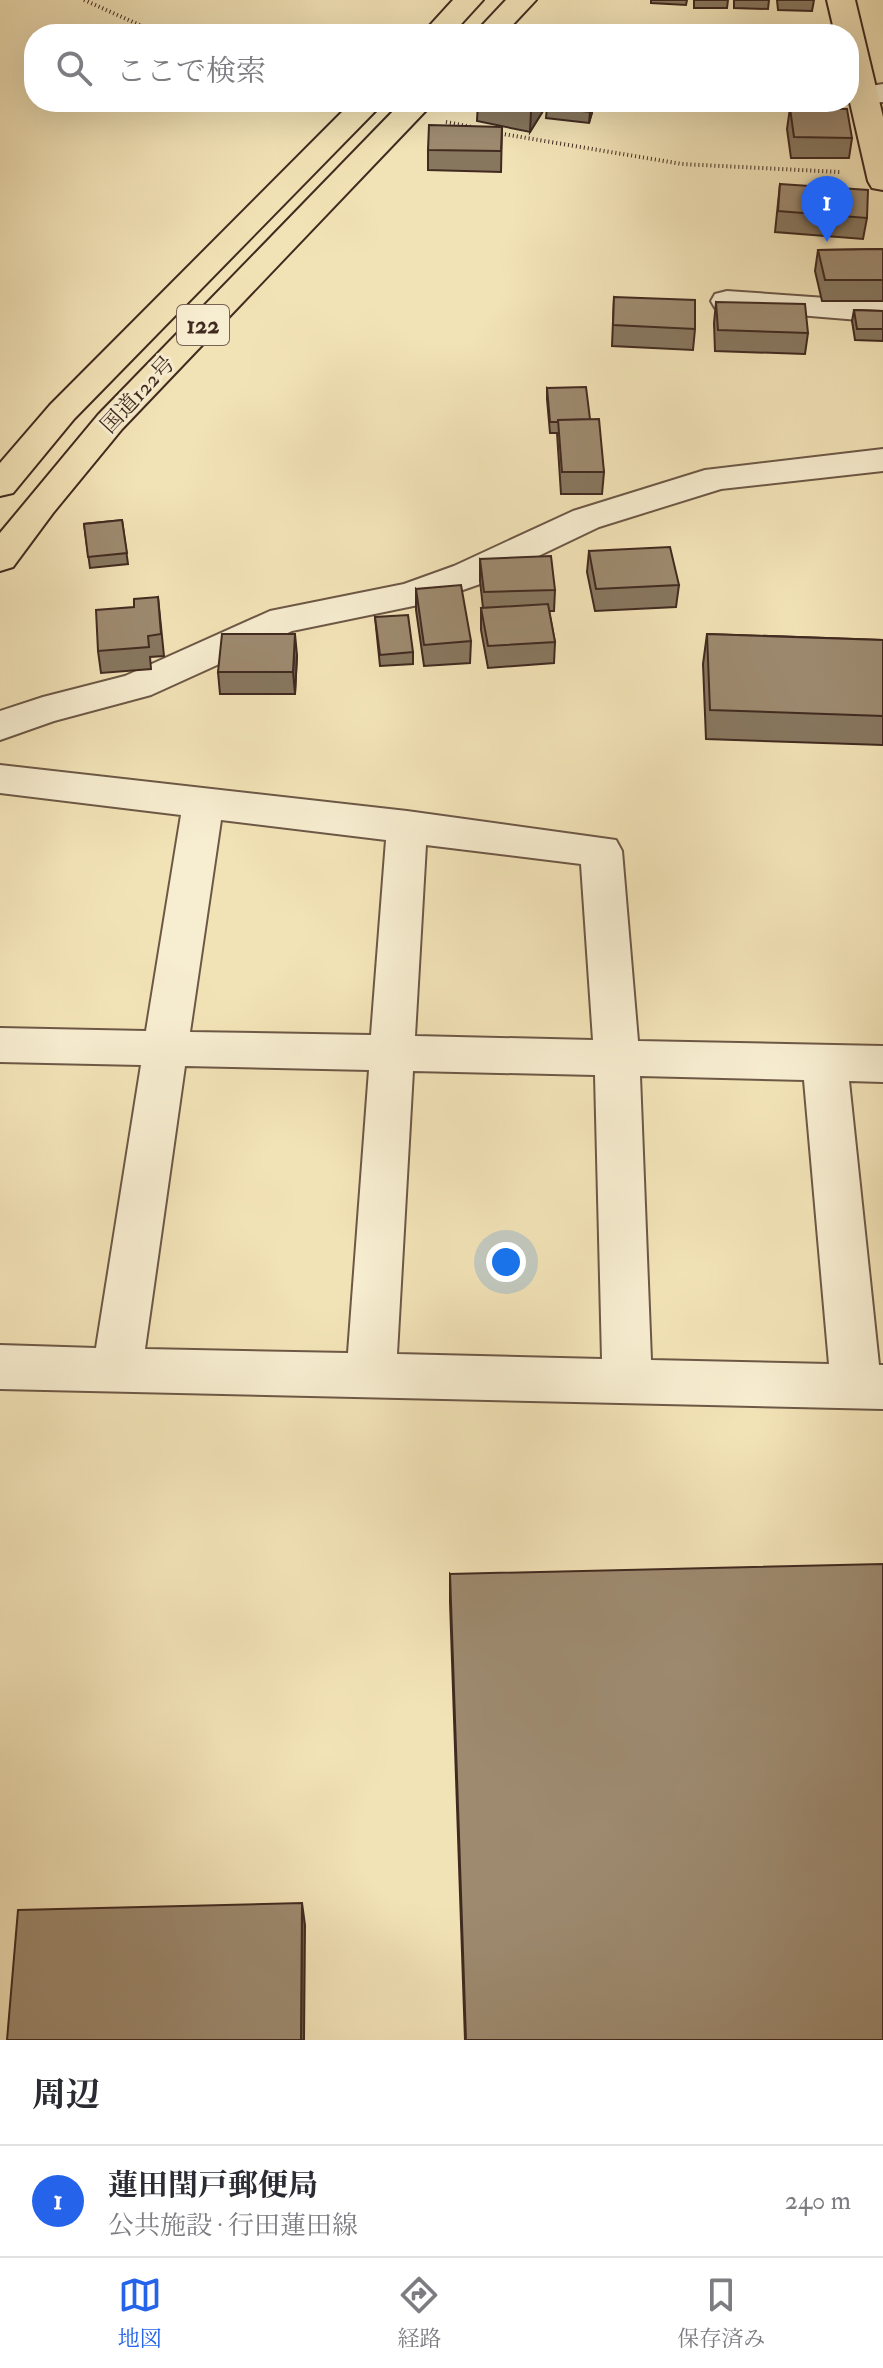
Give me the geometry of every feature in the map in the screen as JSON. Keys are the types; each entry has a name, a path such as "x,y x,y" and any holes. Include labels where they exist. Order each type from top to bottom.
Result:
{"main road":[{"path":"446,24 469,0"},
{"path":"498,24 522,0"},
{"path":"841,0 847,24"},
{"path":"859,67 872,94 882,177"},
{"name":"国道122号","path":"0,485 62,412 359,112"},
{"name":"国道122号","path":"0,559 40,505 110,422 409,112"}],"street":[{"path":"727,301 883,312"},
{"path":"0,726 43,710 137,686 283,620 410,595 467,575 586,519 718,478 883,460"},
{"path":"0,779 601,851 617,1058 627,1381"},
{"path":"117,1369 203,803"},
{"path":"371,1374 407,826"},
{"path":"0,1045 883,1064"},
{"path":"0,1367 869,1387 825,1062"}],"path":[{"path":"84,0 138,24"},
{"path":"425,112 478,129"},
{"path":"492,132 682,164 882,177"}],"building":[{"path":"791,112 848,112 852,138 794,137"},
{"path":"429,125 502,127 501,151 428,150"},
{"path":"780,184 868,190 867,218 778,211"},
{"path":"883,249 883,280 825,280 818,250"},
{"path":"614,297 695,300 695,329 613,325"},
{"path":"716,302 805,304 808,333 718,330"},
{"path":"854,310 883,311 883,329 857,329"},
{"path":"586,387 590,419 550,422 547,388"},
{"path":"599,419 604,472 562,472 558,420"},
{"path":"122,520 127,553 88,557 84,524"},
{"path":"670,547 679,585 596,589 589,551"},
{"path":"551,556 555,590 484,592 480,559"},
{"path":"461,585 471,641 424,645 416,589"},
{"path":"158,597 161,634 148,636 149,647 98,651 96,610 134,607 134,599"},
{"path":"548,604 555,642 488,646 481,608"},
{"path":"408,615 413,652 380,655 375,617"},
{"path":"222,634 295,634 293,672 218,672"},
{"path":"707,634 883,640 883,716 710,710"},
{"path":"883,1564 883,2040 466,2040 450,1574"},
{"path":"302,1903 301,2040 7,2040 18,1910"}],"place":[{"name":"蓮田閏戸郵便局","path":"827,242"}]}
